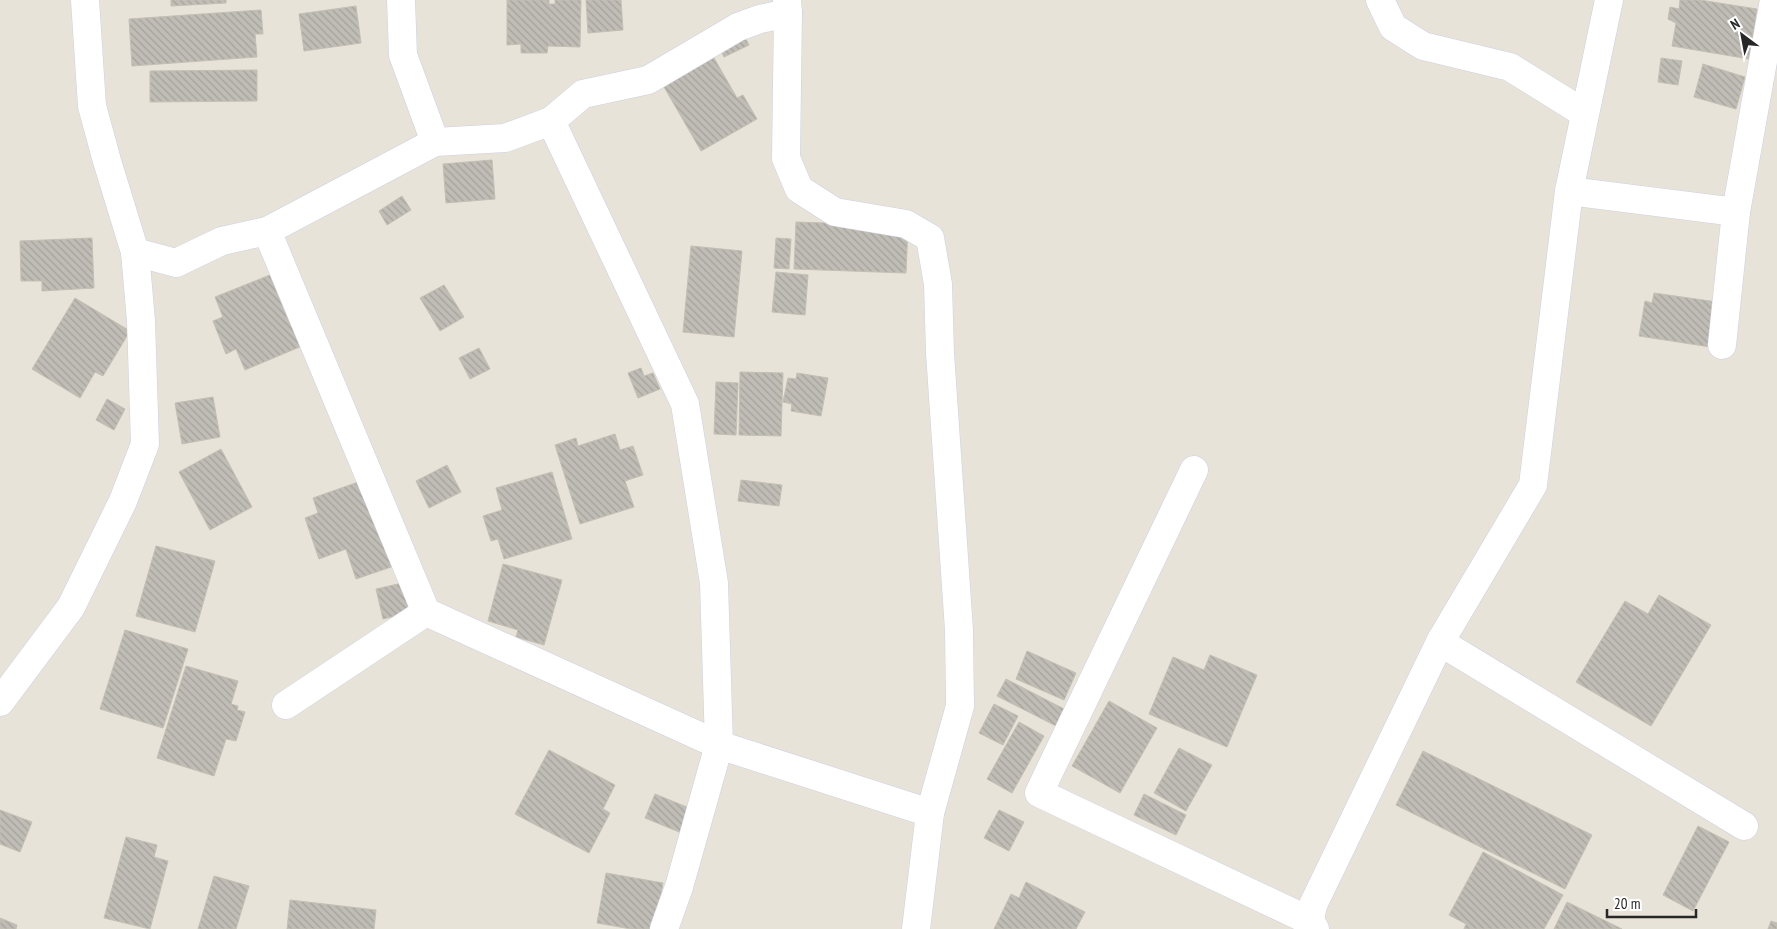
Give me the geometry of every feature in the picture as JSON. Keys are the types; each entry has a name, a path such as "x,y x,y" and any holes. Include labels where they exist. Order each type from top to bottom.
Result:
{"street":[{"path":"0,702 71,607 124,501 145,444 141,321 135,252 92,106 85,0"},
{"path":"401,0 403,55 435,142"},
{"path":"1380,0 1393,27 1423,46 1510,66 1584,113"},
{"path":"1194,470 1040,793 1313,925 1313,905 1440,642 1533,485 1569,191 1609,0"},
{"path":"1722,345 1736,212 1774,0"},
{"path":"135,252 176,263 222,241 267,231 435,142 505,138 551,121 583,94 648,80 738,27 788,7 786,158 799,189 835,212 906,224 930,238 938,284 940,353 959,630 960,706 930,813 916,929"},
{"path":"551,121 685,404 714,584 719,745 679,887 664,929"},
{"path":"1569,191 1736,212"},
{"path":"267,231 426,612 719,745 930,813"},
{"path":"286,705 426,612"},
{"path":"1440,642 1744,826"}],"building":[{"path":"171,0 226,0 226,3 171,6"},
{"path":"507,0 549,0 549,4 555,4 555,0 581,0 580,47 548,46 547,53 521,53 521,44 507,45"},
{"path":"586,0 621,0 623,30 588,33"},
{"path":"1680,0 1700,0 1757,9 1749,59 1672,46 1676,23 1668,19 1670,7 1679,9"},
{"path":"356,6 361,43 304,51 299,14"},
{"path":"261,10 263,34 255,34 257,57 132,66 129,19"},
{"path":"741,30 749,45 724,57 717,42"},
{"path":"710,51 737,98 743,95 757,119 701,151 660,80"},
{"path":"1661,58 1682,61 1678,85 1658,82"},
{"path":"1703,64 1745,77 1736,109 1694,97"},
{"path":"257,70 257,101 150,102 150,71"},
{"path":"492,160 495,199 446,203 443,164"},
{"path":"402,196 411,210 387,225 379,211"},
{"path":"796,222 908,226 906,273 794,269"},
{"path":"92,238 94,288 42,291 42,281 21,281 20,241"},
{"path":"776,238 791,239 789,269 774,268"},
{"path":"691,246 742,251 734,337 683,332"},
{"path":"776,272 808,275 805,315 772,312"},
{"path":"270,275 289,322 299,317 309,343 245,370 236,349 226,354 213,321 223,317 215,297"},
{"path":"444,285 464,317 440,331 420,298"},
{"path":"1654,293 1724,303 1717,348 1639,336 1645,301 1652,303"},
{"path":"75,298 130,331 103,376 95,372 80,398 32,369"},
{"path":"479,348 490,369 470,379 459,358"},
{"path":"641,368 644,376 653,373 660,389 638,398 628,373"},
{"path":"740,372 783,373 781,436 739,435"},
{"path":"797,373 828,378 821,416 791,411 792,404 783,402 788,378 796,379"},
{"path":"716,382 738,383 736,435 714,434"},
{"path":"213,397 220,437 182,444 175,403"},
{"path":"107,399 125,409 114,430 96,420"},
{"path":"615,434 620,450 633,446 643,475 625,481 634,507 580,524 555,445 576,438 578,446"},
{"path":"221,449 252,507 210,530 179,472"},
{"path":"447,465 461,492 429,508 416,481"},
{"path":"552,472 572,539 504,559 498,539 491,541 483,516 502,510 496,488"},
{"path":"364,480 394,566 356,579 346,549 319,559 305,518 318,513 313,498"},
{"path":"741,480 782,485 779,506 738,501"},
{"path":"156,546 215,561 195,632 136,616"},
{"path":"503,564 562,580 544,645 516,637 518,630 488,621"},
{"path":"411,581 417,611 383,619 376,589"},
{"path":"1659,595 1711,625 1651,726 1576,682 1625,601 1648,614"},
{"path":"125,630 188,649 163,728 100,709"},
{"path":"1027,651 1076,673 1064,700 1016,679"},
{"path":"1210,655 1257,675 1227,747 1149,714 1173,657 1204,670"},
{"path":"186,666 238,681 231,704 238,706 237,710 245,712 236,741 226,739 214,776 157,758"},
{"path":"1006,679 1068,711 1060,728 997,696"},
{"path":"1109,701 1157,728 1120,793 1072,766"},
{"path":"994,704 1018,716 1003,745 979,733"},
{"path":"1019,722 1044,736 1012,793 987,779"},
{"path":"1179,748 1212,765 1186,811 1154,793"},
{"path":"549,750 615,785 603,809 610,813 589,853 515,814"},
{"path":"1423,751 1592,835 1565,889 1396,805"},
{"path":"655,794 699,812 689,836 645,818"},
{"path":"1144,794 1186,815 1176,835 1134,815"},
{"path":"0,810 32,822 20,852 0,844"},
{"path":"999,810 1024,822 1009,851 984,838"},
{"path":"1698,826 1729,842 1693,911 1663,895"},
{"path":"126,837 157,845 154,857 168,861 150,929 104,918"},
{"path":"1483,852 1563,895 1544,929 1464,929 1466,924 1449,915"},
{"path":"606,873 663,883 655,929 631,929 597,923"},
{"path":"214,876 249,886 236,929 198,929"},
{"path":"1026,882 1085,912 1076,929 994,929 1011,894 1019,898"},
{"path":"290,900 376,910 374,929 287,929"},
{"path":"1567,902 1622,929 1554,929"},
{"path":"0,918 17,925 16,929 0,929"},
{"path":"1771,921 1777,923 1777,929 1768,929"}]}
